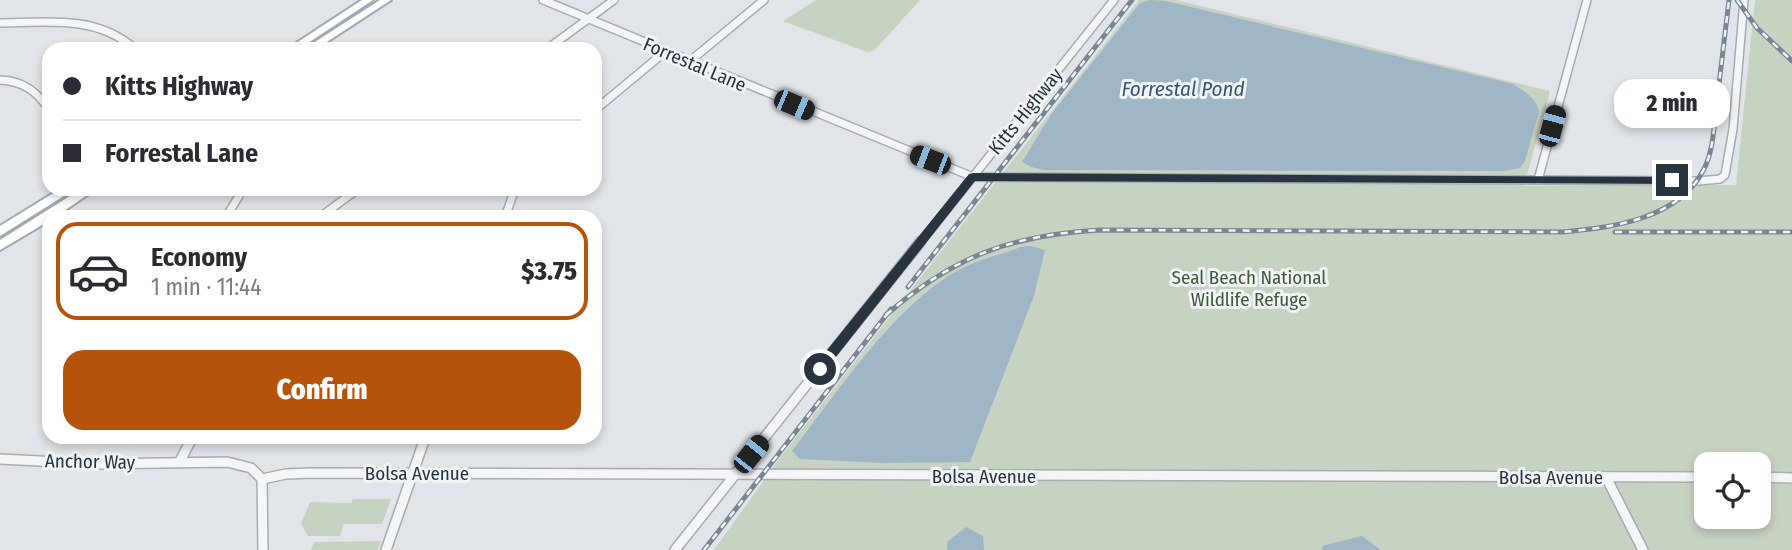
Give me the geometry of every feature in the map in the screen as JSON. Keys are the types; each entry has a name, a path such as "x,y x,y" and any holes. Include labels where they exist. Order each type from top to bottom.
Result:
{"main road":[{"path":"303,42 368,0"},
{"path":"320,42 386,0"},
{"path":"0,232 58,196"},
{"path":"57,210 79,196"},
{"path":"0,246 42,219"}],"street":[{"name":"Forrestal Lane","path":"543,0 973,177 1538,180 1720,179 1725,176 1733,129 1744,0"},
{"path":"556,42 614,0"},
{"path":"690,61 764,0"},
{"name":"Kitts Highway","path":"675,550 1114,0"},
{"path":"1538,180 1587,0"},
{"path":"0,23 85,25 111,31 129,42"},
{"path":"602,104 666,51"},
{"path":"0,80 18,81 30,86 42,101"},
{"path":"230,210 239,196"},
{"path":"330,210 348,196"},
{"path":"180,461 189,444"},
{"path":"386,550 423,444"},
{"name":"Anchor Way","path":"0,459 98,464 227,462 251,468 261,479"},
{"name":"Bolsa Avenue","path":"261,479 286,474 412,473 1694,477"},
{"path":"1606,477 1643,550"},
{"path":"1771,477 1792,478"},
{"path":"261,479 263,550"}],"green space":[{"path":"816,0 920,0 874,51 867,52 783,21"},
{"name":"Seal Beach National Wildlife Refuge","path":"1139,0 1176,0 1550,91 1524,186 1736,185 1755,0 1792,0 1792,550 714,550 779,459"},
{"path":"353,499 391,499 382,524 344,524 340,536 308,536 301,524 310,502 351,503"},
{"path":"381,541 378,550 311,550 314,542"}],"water":[{"name":"Forrestal Pond","path":"1150,0 1166,1 1513,84 1533,99 1539,112 1525,161 1520,168 1504,171 1044,170 1022,162 1052,113 1140,3"},
{"path":"1031,246 1045,250 1034,296 970,462 883,463 800,459 792,451 849,375 916,301 940,281 965,267"},
{"path":"966,527 983,536 984,550 947,550 947,542"},
{"path":"1362,536 1381,550 1323,550 1322,546"}],"railway":[{"path":"908,287 1132,0"},
{"path":"887,314 960,263 1011,244 1068,233 1100,230 1563,232 1642,218 1678,200 1693,186 1704,169 1713,136 1729,0"},
{"path":"1737,0 1757,28 1792,61"},
{"path":"1615,232 1792,232"},
{"path":"887,314 891,309"},
{"path":"704,550 887,314"}],"route":[{"path":"820,369 973,177 1672,180"}]}
